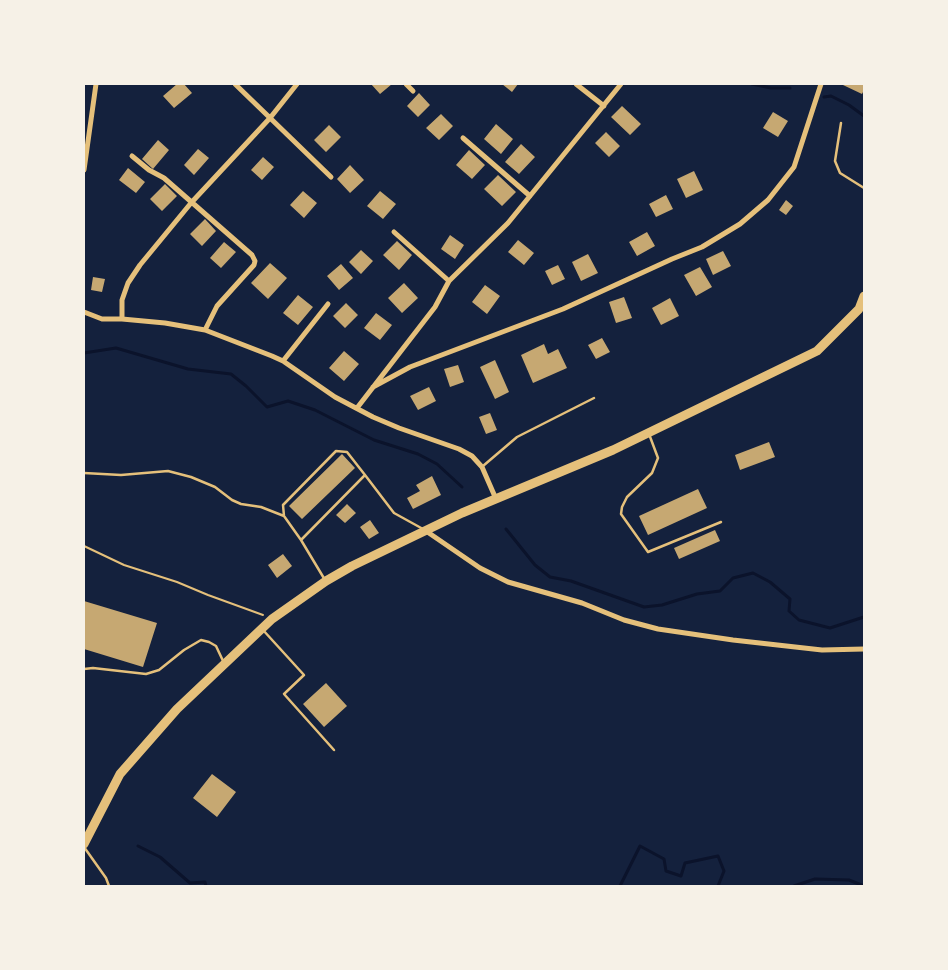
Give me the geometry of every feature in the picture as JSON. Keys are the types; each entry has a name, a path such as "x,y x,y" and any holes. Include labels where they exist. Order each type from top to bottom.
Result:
{"main road":[{"path":"84,845 87,831 120,774 176,709 272,619 326,581 352,566 496,499 613,450 818,351 859,309 864,296"}],"street":[{"path":"84,170 96,84"},
{"path":"235,84 331,177"},
{"path":"122,319 122,300 128,283 140,264 192,203 270,118 297,84"},
{"path":"406,84 413,91"},
{"path":"576,84 604,106"},
{"path":"357,408 435,307 449,282 508,222 621,84"},
{"path":"373,387 410,367 563,308 702,247 740,224 768,200 794,168 820,84"},
{"path":"463,138 530,196"},
{"path":"132,156 148,170 164,178 252,255 255,261 254,265 217,306 205,330"},
{"path":"394,232 449,282"},
{"path":"283,361 328,304"},
{"path":"84,312 102,319 165,323 205,330 283,361 335,397 399,428 459,449 472,456 482,467 496,499"},
{"path":"426,531 480,568 508,582 582,603 624,620 658,629 733,640 822,650 864,649"}],"lane":[{"path":"841,123 835,161 840,173 864,188"},
{"path":"482,467 517,437 594,398"},
{"path":"649,432 658,458 652,473 626,497 622,506 622,514 648,552 721,522"},
{"path":"326,581 284,516 283,505 336,451 347,452 394,513 426,531"},
{"path":"84,472 121,475 168,471 191,477 215,487 232,500 242,504 261,507 284,516"},
{"path":"301,540 365,475"},
{"path":"262,629 304,675 284,694 334,750"},
{"path":"84,669 93,668 146,674 159,670 200,640 216,646 224,664"},
{"path":"84,845 106,878 109,886"}],"path":[{"path":"84,546 124,565 177,582 272,619"}],"building":[{"path":"177,84 184,84 192,93 174,108 163,96"},
{"path":"371,84 392,84 380,94"},
{"path":"502,84 518,84 512,92"},
{"path":"844,84 864,84 864,90 862,94"},
{"path":"419,93 430,105 418,117 407,106"},
{"path":"622,106 641,124 630,135 611,117"},
{"path":"773,112 788,121 778,137 763,128"},
{"path":"441,114 453,126 439,140 426,128"},
{"path":"496,124 513,139 501,154 484,139"},
{"path":"329,125 341,137 326,152 314,140"},
{"path":"606,132 620,146 609,157 595,143"},
{"path":"158,140 169,150 153,169 142,159"},
{"path":"521,144 535,157 519,174 505,162"},
{"path":"198,149 209,158 194,175 184,165"},
{"path":"469,150 485,165 472,179 456,165"},
{"path":"263,157 274,167 262,180 251,170"},
{"path":"350,165 364,180 350,193 337,179"},
{"path":"128,168 145,182 136,193 119,180"},
{"path":"694,171 703,190 686,198 677,179"},
{"path":"498,175 516,192 502,206 484,189"},
{"path":"165,184 177,196 162,211 150,199"},
{"path":"303,191 317,203 304,218 290,205"},
{"path":"380,191 396,204 383,219 367,206"},
{"path":"666,195 673,209 656,217 649,204"},
{"path":"786,200 793,206 786,215 779,210"},
{"path":"205,219 216,231 202,246 190,234"},
{"path":"647,232 655,246 637,256 629,242"},
{"path":"450,235 464,245 455,259 441,249"},
{"path":"518,240 534,253 524,265 508,252"},
{"path":"397,241 412,255 399,270 383,255"},
{"path":"224,242 236,252 221,268 210,258"},
{"path":"361,250 373,261 361,274 349,262"},
{"path":"723,251 731,266 713,275 706,259"},
{"path":"588,254 598,273 581,281 572,262"},
{"path":"270,263 287,278 268,299 251,283"},
{"path":"341,264 353,278 339,290 327,276"},
{"path":"558,265 565,279 552,285 545,271"},
{"path":"700,267 712,287 696,296 684,275"},
{"path":"93,277 105,279 102,292 91,290"},
{"path":"404,283 418,298 402,313 388,298"},
{"path":"485,285 500,296 487,314 472,302"},
{"path":"298,295 313,307 298,325 283,313"},
{"path":"624,297 632,318 616,323 609,302"},
{"path":"670,298 679,316 661,325 652,308"},
{"path":"346,303 358,315 345,328 333,316"},
{"path":"376,313 392,325 380,340 364,328"},
{"path":"602,338 610,352 596,359 588,345"},
{"path":"544,344 548,354 558,349 567,368 533,383 521,355"},
{"path":"344,351 359,364 344,381 329,368"},
{"path":"495,360 509,392 495,399 480,367"},
{"path":"458,365 464,382 450,387 444,369"},
{"path":"429,387 436,401 418,410 410,396"},
{"path":"490,413 497,430 486,434 479,417"},
{"path":"769,442 775,457 740,470 735,455"},
{"path":"342,454 355,468 302,519 289,506"},
{"path":"432,476 441,495 413,509 407,498 420,491 416,485"},
{"path":"698,489 707,508 648,535 639,516"},
{"path":"347,504 356,513 345,523 336,515"},
{"path":"370,520 379,533 369,539 360,527"},
{"path":"715,530 720,541 679,559 674,548"},
{"path":"283,554 292,566 277,578 268,565"},
{"path":"84,601 157,623 143,667 84,649"},
{"path":"326,683 347,706 324,727 303,704"},
{"path":"212,774 236,792 217,817 193,798"}],"waterway":[{"path":"752,84 771,88 790,88"},
{"path":"824,97 831,96 849,105 864,116"},
{"path":"84,353 116,348 188,369 231,374 267,407 288,401 315,410 374,440 418,454 437,464 462,487"},
{"path":"506,529 535,565 550,577 571,581 644,607 662,605 697,594 720,591 733,578 753,573 770,582 790,599 789,611 799,620 830,628 864,617"},
{"path":"138,846 160,857 190,883 205,882 206,886"},
{"path":"620,886 640,846 664,859 666,871 681,876 685,863 718,856 724,871 718,886"},
{"path":"794,886 815,879 849,880 864,886"}]}
